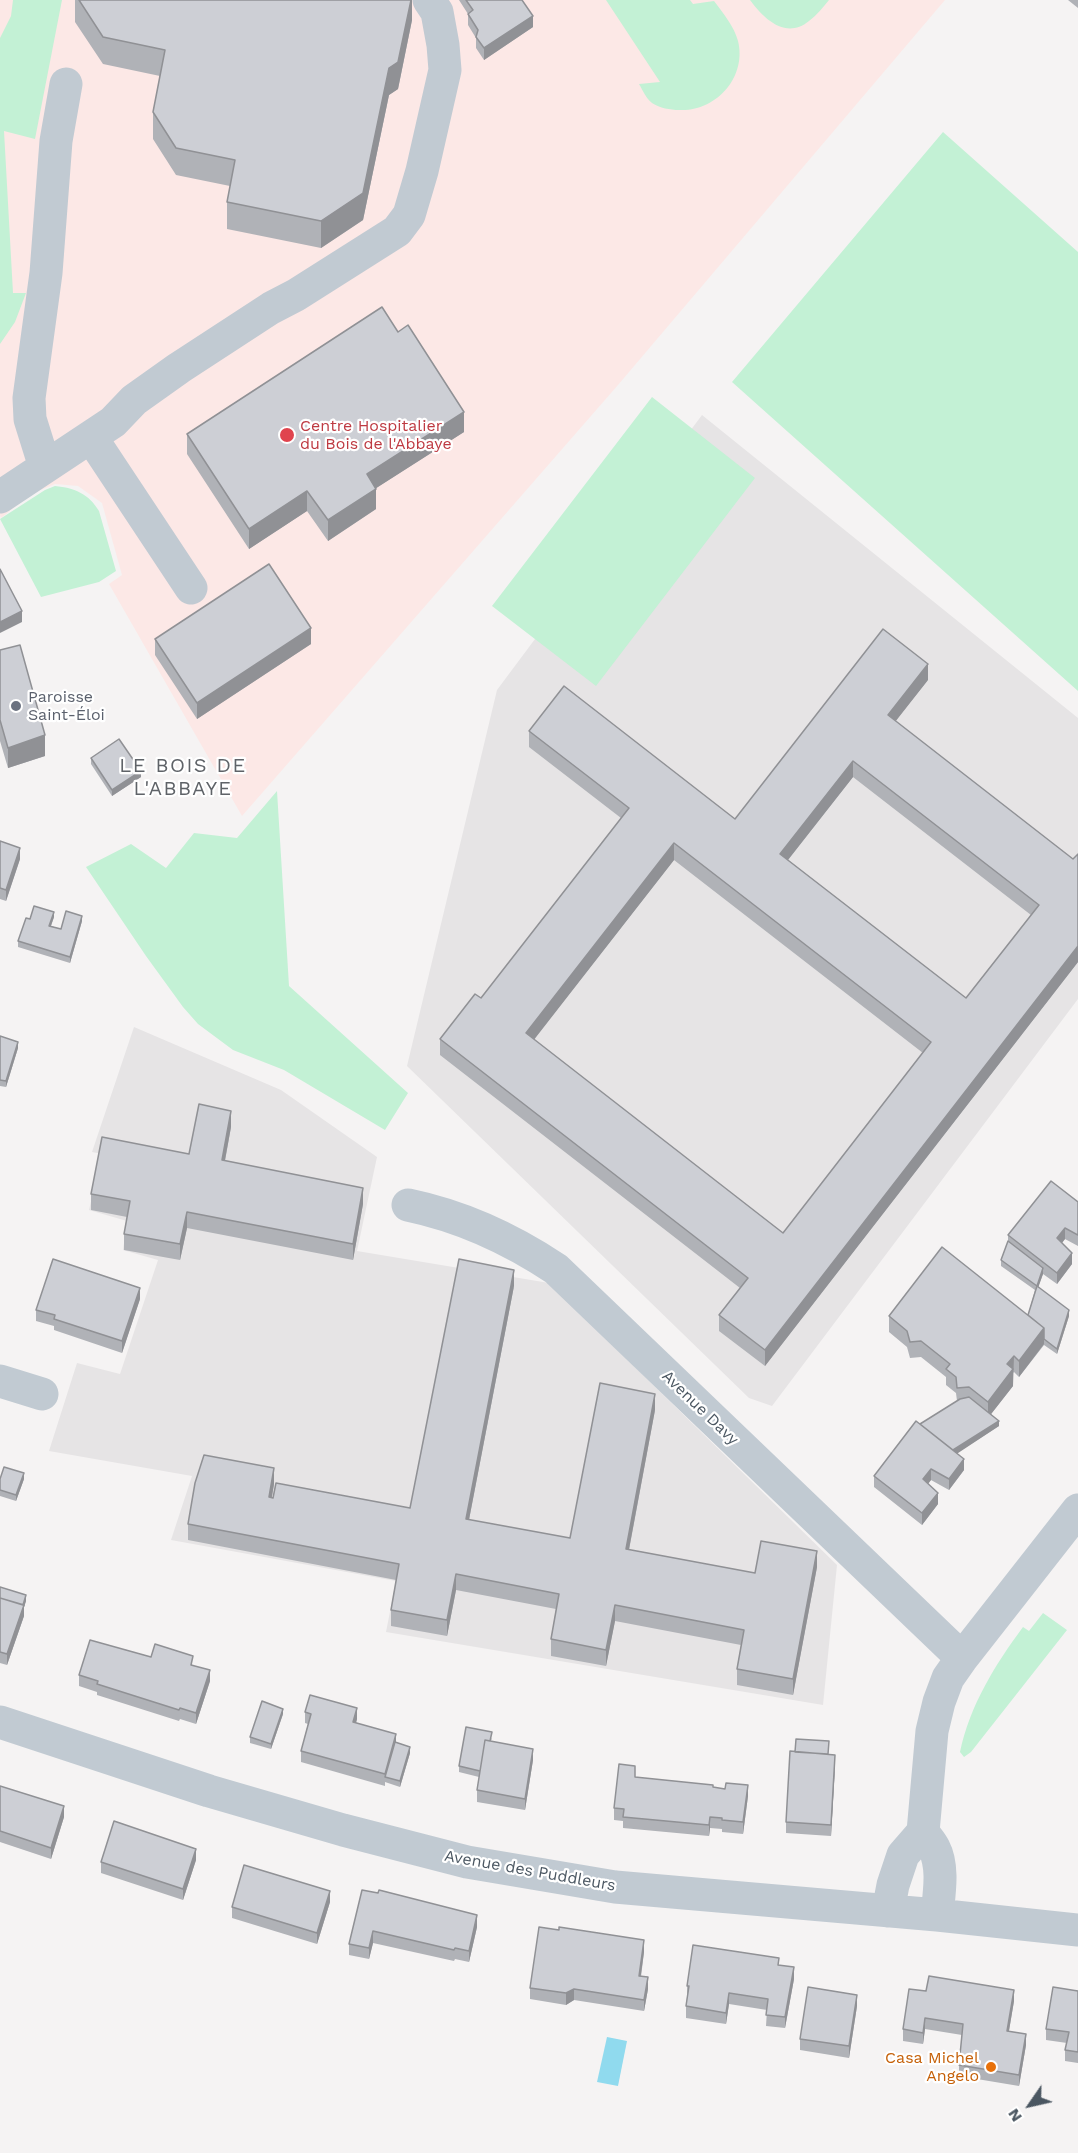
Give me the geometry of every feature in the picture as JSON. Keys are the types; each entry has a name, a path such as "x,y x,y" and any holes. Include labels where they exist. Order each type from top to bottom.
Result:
{"street":[{"path":"0,497 113,422 134,400 178,368 397,231 409,215 416,193 445,70 437,12 429,0"},
{"path":"45,467 30,418 29,398 47,262 56,141 66,84"},
{"path":"91,437 190,588"},
{"name":"Avenue Davy","path":"408,1205 432,1210 470,1223 531,1252 556,1269 962,1658"},
{"path":"0,1381 42,1394"},
{"path":"888,1911 893,1885 903,1855 923,1832 932,1731 948,1678 1078,1510"},
{"name":"Avenue des Puddleurs","path":"0,1722 209,1791 343,1830 467,1862 615,1887 937,1915 1078,1930"},
{"path":"923,1832 934,1848 938,1860 937,1915"}],"shaded area":[{"name":"Centre Hospitalier du Bois de l'Abbaye","path":"0,0 945,0 618,385 242,816 109,584 122,575 102,503 78,486 55,484 31,494 1,518 0,515"},
{"path":"702,415 1078,718 1078,999 772,1406 749,1398 407,1066 497,690"},
{"path":"134,1027 281,1090 377,1157 357,1251 549,1283 837,1565 823,1705 386,1632 396,1581 171,1540 192,1476 49,1451 77,1363 120,1374 158,1260 123,1250 127,1221 89,1210 102,1154 92,1152"}],"green space":[{"path":"13,0 62,0 35,139 4,131 13,293 26,293 15,322 0,344 0,38 11,16"},
{"path":"606,0 690,0 693,4 714,1 736,35 740,54 738,67 726,90 716,99 693,109 669,109 652,103 639,84 660,82"},
{"path":"750,0 829,0 809,21 800,26 784,28 769,20"},
{"path":"943,132 1078,252 1078,691 732,382"},
{"path":"652,397 755,478 596,686 492,606"},
{"path":"55,486 81,493 95,505 99,511 116,571 99,582 41,597 0,519"},
{"path":"277,791 289,986 408,1093 385,1130 284,1070 233,1050 198,1024 146,956 86,867 131,844 166,868 194,833 237,838"},
{"path":"1043,1613 1067,1630 971,1752 964,1757 960,1752 964,1735 985,1686 1023,1627 1029,1631"}],"water":[{"path":"607,2037 627,2041 618,2086 597,2082"}],"building":[{"path":"79,0 411,0 398,62 389,68 363,193 321,221 227,202 235,160 176,148 153,112 165,50 103,37"},
{"path":"466,0 522,0 533,16 484,48 476,37 478,30 468,14 473,10"},
{"path":"382,307 398,332 408,325 464,412 367,474 376,489 328,520 307,491 249,529 187,434"},
{"path":"269,564 311,628 197,703 155,639"},
{"path":"0,569 22,611 0,622"},
{"path":"883,629 928,664 888,715 1073,859 1078,854 1078,946 765,1350 719,1315 748,1278 440,1039 475,994 481,998 629,808 529,731 564,686 735,819","holes":["853,761 1039,905 966,998 780,854","674,843 931,1042 783,1233 526,1033"]},
{"name":"Paroisse Saint-Éloi","path":"20,645 45,735 8,748 0,720 0,650"},
{"path":"119,739 141,771 112,790 91,758"},
{"path":"0,841 20,848 6,890 0,888"},
{"path":"34,906 54,912 49,926 61,929 66,911 82,916 70,957 18,941 26,918 30,919"},
{"path":"0,1036 18,1042 6,1081 0,1080"},
{"path":"199,1104 231,1111 222,1160 363,1188 353,1244 187,1212 180,1244 124,1234 130,1201 91,1194 102,1137 189,1154"},
{"path":"1051,1181 1078,1202 1078,1235 1065,1228 1057,1238 1072,1253 1057,1273 1008,1235"},
{"path":"1008,1241 1043,1268 1037,1286 1001,1260"},
{"path":"942,1247 1044,1328 1019,1361 1014,1356 1007,1364 1013,1369 988,1402 969,1387 957,1388 956,1377 946,1369 950,1364 921,1341 910,1342 907,1331 889,1316"},
{"path":"53,1259 140,1288 122,1341 54,1319 55,1315 36,1310"},
{"path":"459,1259 514,1270 466,1519 570,1538 600,1383 655,1394 626,1549 755,1573 761,1541 817,1551 793,1679 737,1669 744,1630 615,1605 606,1650 551,1639 559,1594 456,1574 447,1620 391,1610 399,1564 188,1524 195,1483 204,1455 274,1468 269,1497 273,1498 276,1483 410,1508"},
{"path":"1037,1286 1069,1310 1057,1349 1044,1339 1044,1328 1028,1315"},
{"path":"969,1397 999,1421 953,1450 920,1424 960,1399"},
{"path":"916,1421 964,1459 949,1479 931,1469 923,1479 938,1493 922,1513 874,1476"},
{"path":"4,1467 24,1473 16,1495 0,1490 0,1479"},
{"path":"0,1587 26,1595 23,1605 0,1598"},
{"path":"0,1598 24,1605 7,1654 0,1652"},
{"path":"90,1640 151,1657 155,1644 193,1656 191,1665 210,1670 196,1713 180,1708 179,1710 97,1684 98,1681 79,1675"},
{"path":"310,1695 357,1708 353,1722 396,1734 385,1774 301,1751 311,1714 305,1712"},
{"path":"262,1701 283,1709 271,1744 250,1737"},
{"path":"466,1727 492,1732 490,1741 485,1740 480,1771 459,1766"},
{"path":"796,1739 829,1741 828,1754 795,1752"},
{"path":"485,1740 533,1749 525,1799 477,1790"},
{"path":"395,1742 410,1747 400,1781 385,1777"},
{"path":"790,1751 835,1755 831,1825 786,1822"},
{"path":"619,1764 635,1766 635,1777 713,1785 713,1787 725,1789 726,1783 748,1785 743,1822 710,1817 709,1825 623,1817 624,1809 614,1808"},
{"path":"0,1786 64,1806 51,1848 0,1831"},
{"path":"114,1821 196,1849 183,1889 101,1862"},
{"path":"244,1865 330,1891 317,1933 232,1907"},
{"path":"362,1890 378,1893 379,1890 477,1915 469,1951 455,1948 454,1950 373,1931 369,1948 349,1944"},
{"path":"539,1927 559,1930 559,1927 644,1940 639,1976 648,1977 644,2000 574,1989 566,1993 530,1988"},
{"path":"693,1945 779,1958 778,1965 794,1967 785,2017 766,2015 768,1999 729,1993 726,2013 686,2006"},
{"path":"929,1976 1014,1990 1007,2031 1026,2034 1019,2075 959,2065 963,2024 925,2018 923,2033 903,2029 909,1989 926,1991"},
{"path":"808,1987 857,1995 849,2046 800,2039"},
{"path":"1053,1987 1078,1991 1078,2052 1065,2050 1069,2032 1046,2029"}],"place":[{"name":"Centre Hospitalier du Bois de l'Abbaye","path":"287,435"},
{"name":"Paroisse Saint-Éloi","path":"16,706"},
{"name":"Casa Michel Angelo","path":"991,2067"}],"district":[{"name":"LE BOIS DE L'ABBAYE","path":"183,778"}]}
